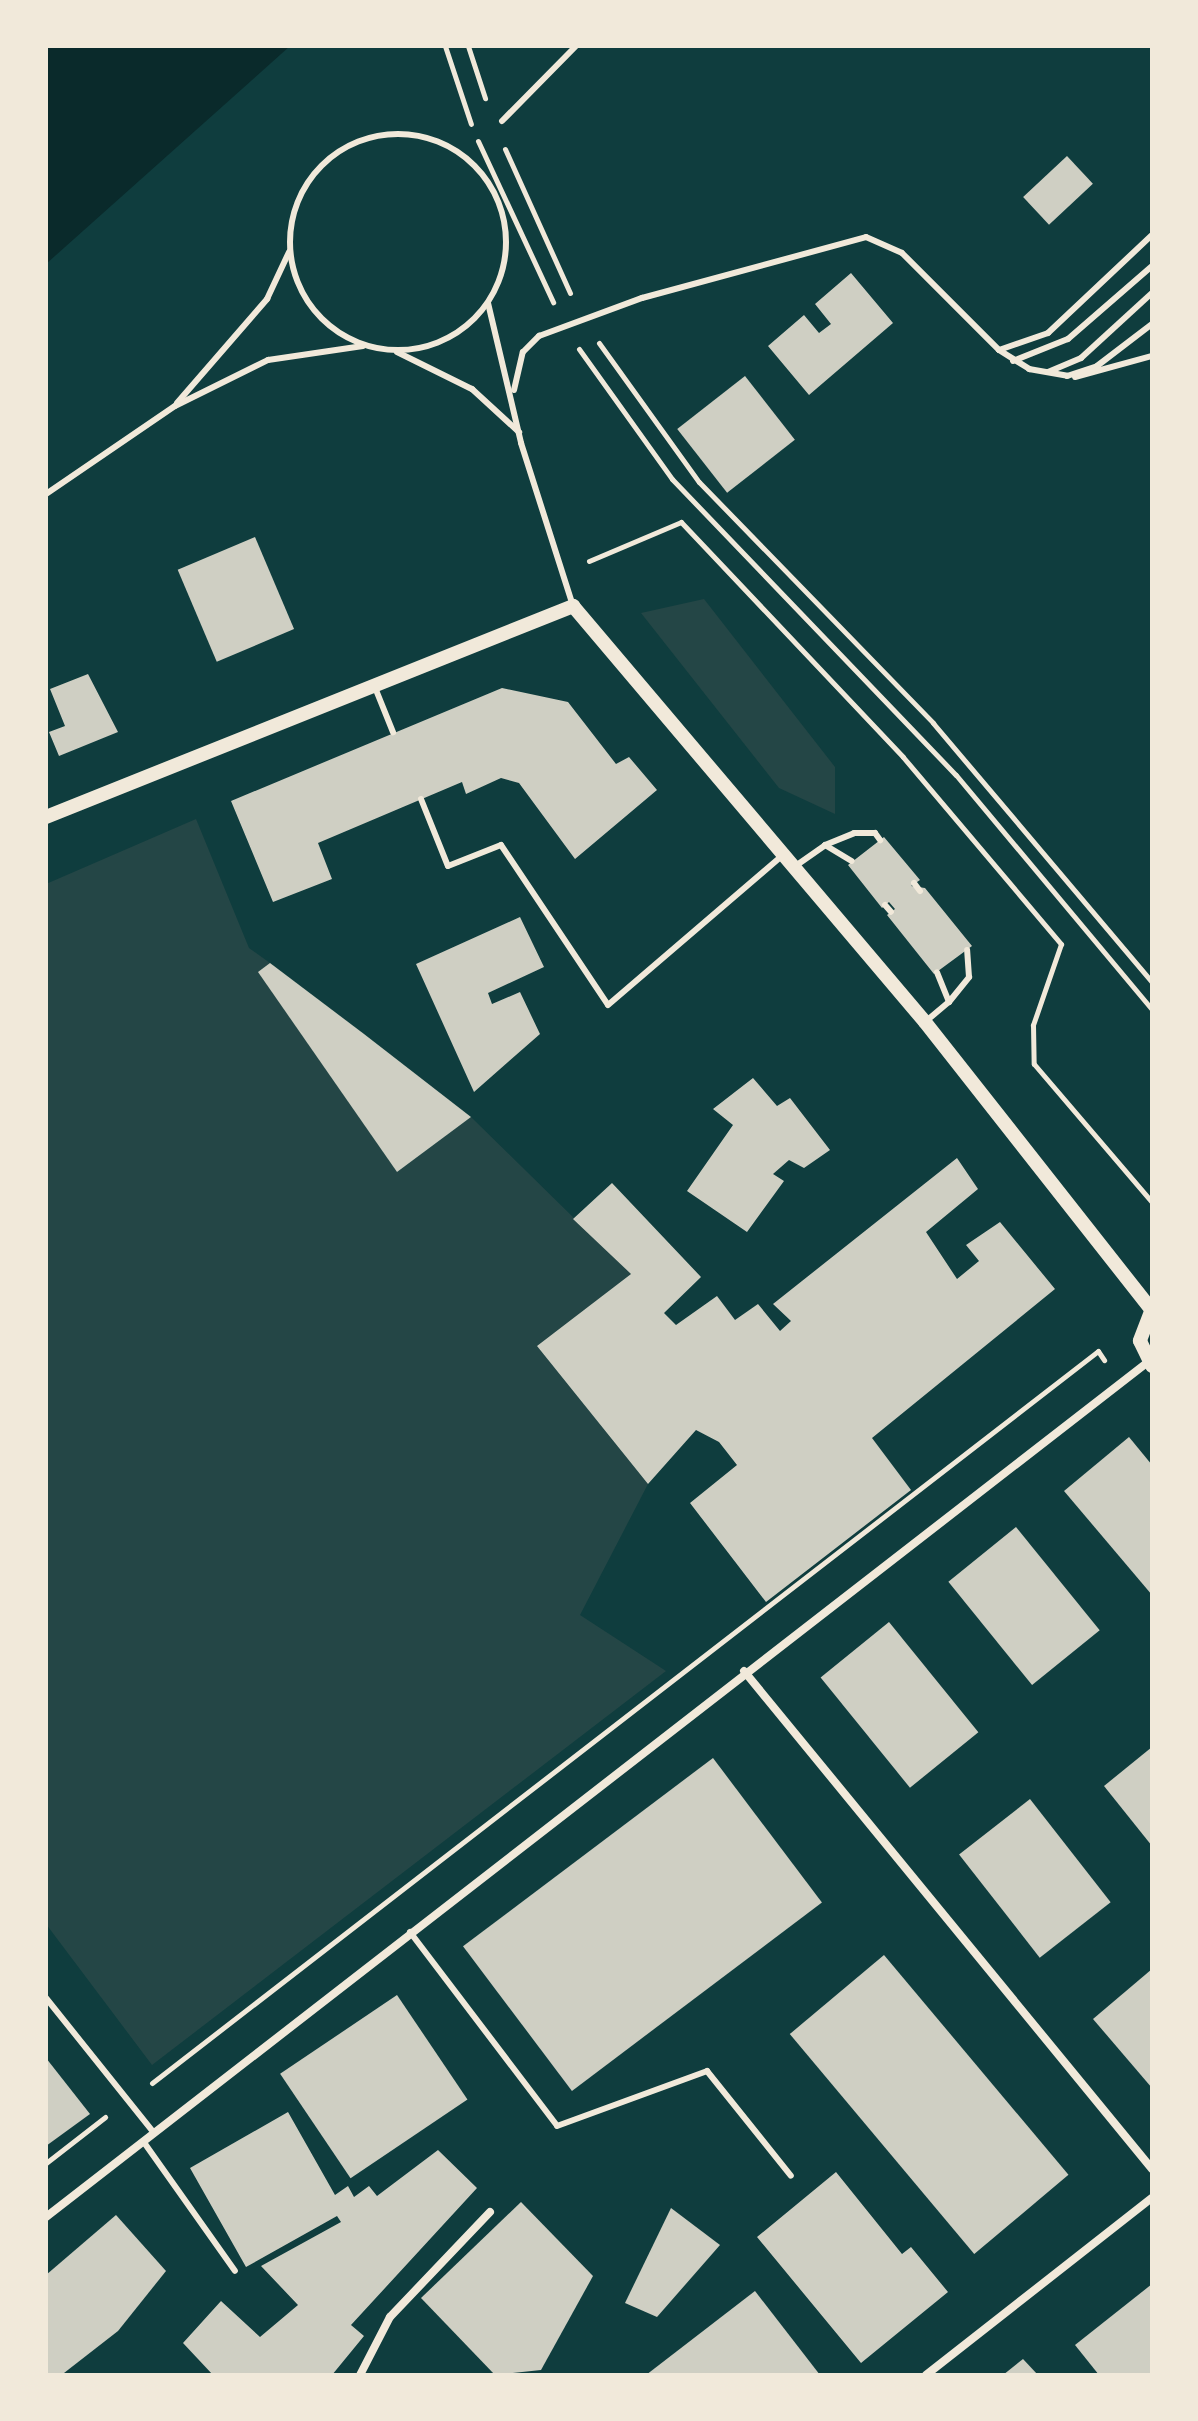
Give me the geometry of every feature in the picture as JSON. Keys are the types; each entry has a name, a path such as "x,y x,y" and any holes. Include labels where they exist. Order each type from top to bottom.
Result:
{"street":[{"path":"46,817 573,606 925,1022 1152,1309 1140,1330 1150,1364 744,1671 46,2217"},
{"path":"744,1671 1152,2169"},
{"path":"926,2375 1152,2198"},
{"path":"360,2375 390,2317 490,2212"}],"lane":[{"path":"502,121 576,46"},
{"path":"175,406 267,299 289,251 292,215 306,183 330,157 397,133 432,139 480,172 503,213 505,259 488,303 448,339 395,351"},
{"path":"999,350 1048,333 1152,235"},
{"path":"514,390 523,352 539,336 642,298 866,237 902,253 1013,361 1045,373 1067,376 1121,370 1152,356"},
{"path":"289,251 313,311 366,346"},
{"path":"1013,361 1068,339 1152,266"},
{"path":"1045,373 1081,358 1152,293"},
{"path":"488,303 514,390 519,432 573,606"},
{"path":"1067,376 1109,360 1152,324"},
{"path":"46,494 175,406 268,360 366,346 395,351 472,389 519,432"},
{"path":"374,685 393,732"},
{"path":"421,799 448,866 501,845 608,1005 783,855"},
{"path":"794,867 825,845 854,833 875,833 880,840"},
{"path":"825,845 852,861"},
{"path":"914,883 920,891"},
{"path":"885,905 891,912"},
{"path":"925,1022 949,1002 969,977 967,950"},
{"path":"937,972 949,1002"},
{"path":"410,1932 557,2126 707,2071 791,2176"},
{"path":"46,1998 154,2133"},
{"path":"143,2141 235,2271"}],"path":[{"path":"445,46 474,130 556,308"},
{"path":"468,46 489,108"},
{"path":"502,143 573,300"},
{"path":"595,337 699,482 933,723 1152,982"},
{"path":"577,344 672,479 876,691 1047,882 1152,1009"},
{"path":"562,572 681,522 712,551 903,757 1061,944 1033,1025 1034,1064 1152,1202"},
{"path":"154,2082 1098,1351"},
{"path":"46,2163 105,2117"}],"shaded area":[{"path":"46,46 290,46 46,264"},
{"path":"704,599 835,767 835,814 779,788 641,613"},
{"path":"196,819 249,948 270,963 259,972 397,1172 471,1117 631,1274 538,1347 648,1484 580,1615 666,1671 152,2065 46,1924 46,884"}],"building":[{"path":"1067,156 1093,184 1049,225 1023,197"},
{"path":"851,273 893,323 809,395 768,346 804,315 819,333 831,324 815,304"},
{"path":"745,376 795,440 727,493 677,429"},
{"path":"255,537 294,629 217,662 178,570"},
{"path":"88,674 118,732 59,756 49,732 65,726 50,689"},
{"path":"502,688 568,702 616,764 629,757 657,790 575,859 519,783 501,778 466,794 462,782 318,843 332,879 273,902 231,801"},
{"path":"884,837 920,880 911,886 925,888 972,946 934,974 887,915 895,909 889,902 882,908 848,865"},
{"path":"520,917 544,967 488,993 492,1004 520,992 540,1034 474,1092 416,964"},
{"path":"270,963 471,1117 397,1172 258,972"},
{"path":"753,1078 777,1106 790,1098 830,1150 804,1168 789,1160 773,1174 784,1181 747,1232 687,1191 733,1125 713,1109"},
{"path":"957,1158 978,1189 926,1232 957,1279 979,1261 966,1245 1000,1222 1055,1289 872,1438 911,1490 766,1602 690,1503 737,1465 719,1442 696,1430 648,1484 537,1346 631,1274 573,1219 612,1183 701,1277 664,1313 676,1325 717,1296 735,1320 758,1304 780,1331 791,1321 773,1304"},
{"path":"1129,1437 1152,1465 1152,1595 1064,1491"},
{"path":"1016,1527 1100,1630 1032,1685 948,1582"},
{"path":"889,1622 978,1732 910,1788 821,1677"},
{"path":"1152,1747 1152,1846 1104,1786"},
{"path":"713,1758 822,1903 572,2091 463,1946"},
{"path":"1030,1799 1111,1902 1040,1958 959,1854"},
{"path":"884,1955 1068,2175 974,2254 790,2034"},
{"path":"1152,1969 1152,2088 1093,2019"},
{"path":"397,1995 467,2099 351,2178 280,2074"},
{"path":"46,2058 90,2114 46,2146"},
{"path":"288,2112 335,2195 348,2186 354,2197 369,2186 377,2196 438,2150 477,2188 351,2325 364,2336 332,2375 213,2375 183,2343 221,2301 260,2337 298,2305 261,2266 341,2222 337,2216 246,2267 190,2168"},
{"path":"836,2172 902,2254 911,2247 948,2292 861,2363 757,2237"},
{"path":"521,2202 593,2276 541,2370 495,2375 421,2298"},
{"path":"671,2208 720,2245 657,2317 625,2303"},
{"path":"116,2215 166,2271 118,2331 64,2373 46,2373 46,2275"},
{"path":"1152,2284 1152,2375 1099,2375 1075,2345"},
{"path":"755,2291 820,2375 646,2375"},
{"path":"1023,2359 1038,2375 1003,2375"}]}
